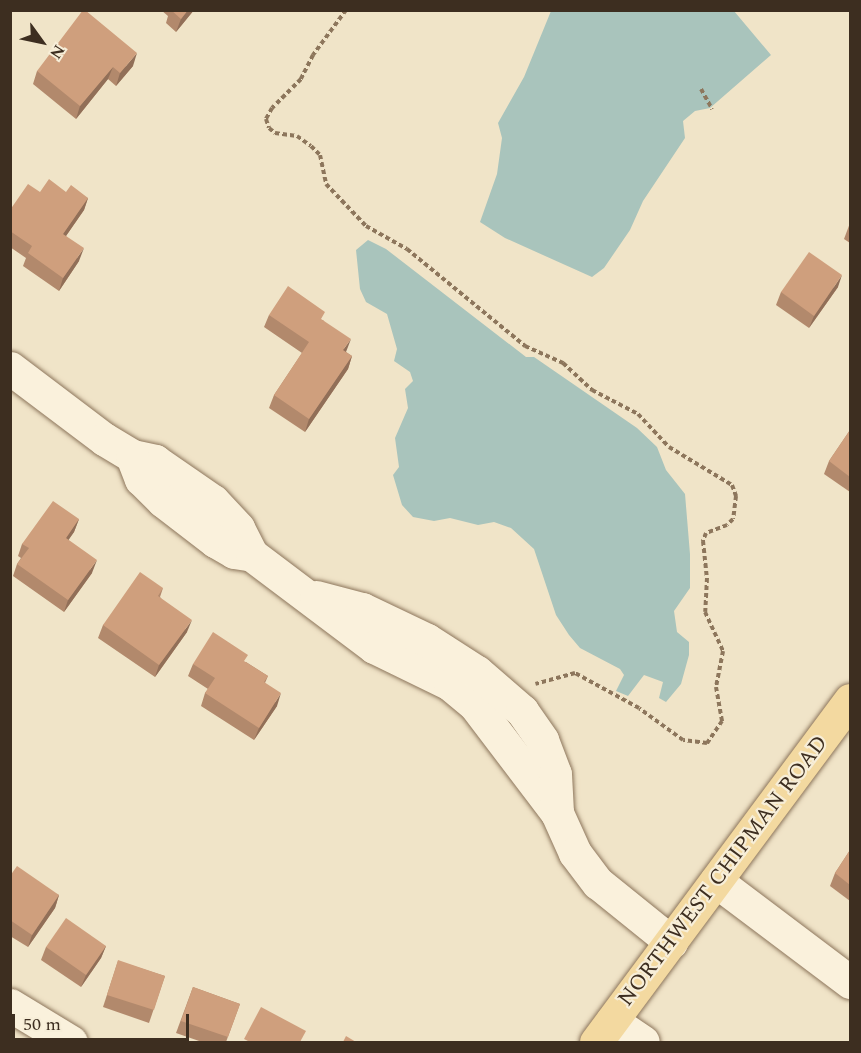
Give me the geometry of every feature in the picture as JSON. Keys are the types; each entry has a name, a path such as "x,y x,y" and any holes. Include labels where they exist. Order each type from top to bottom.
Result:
{"main road":[{"name":"NORTHWEST CHIPMAN ROAD","path":"604,1032 850,700"}],"street":[{"path":"10,368 132,456 156,461 213,501 238,528 252,555 304,594 371,614 427,640 486,680 522,711 542,740 555,774 557,813 575,853 598,883 671,942"},
{"path":"716,881 850,982"},
{"path":"10,1005 71,1042"},
{"path":"604,1032 643,1042"}],"path":[{"path":"346,10 313,55 301,79 272,108 266,119 269,128 275,133 297,136 320,155 327,184 366,226 408,249 525,346 563,363 592,390 638,414 669,447 732,485 736,496 733,519 727,525 706,533 703,541 707,578 705,612 723,651 716,687 722,721 707,743 683,740 639,708 575,673 541,686 530,683"},
{"path":"701,89 712,109"}],"water":[{"path":"551,11 734,11 771,55 710,108 695,111 683,121 685,138 643,201 630,230 604,268 592,277 505,238 480,222 497,174 502,138 498,123 524,77"},
{"path":"368,240 386,249 526,357 534,357 637,428 657,447 666,470 685,494 690,554 690,588 674,611 677,632 689,642 689,655 681,684 666,702 659,698 663,682 644,675 628,696 616,691 624,675 620,669 580,648 569,635 556,615 534,549 511,528 494,522 478,525 450,518 434,521 413,517 402,505 393,475 399,467 395,438 408,408 405,389 413,381 410,372 394,361 397,349 387,314 366,302 360,289 356,250"}],"building":[{"path":"83,10 137,53 120,73 113,67 80,106 37,71"},
{"path":"171,10 188,10 181,19"},
{"path":"49,179 66,192 71,185 88,198 63,234 84,248 63,278 28,253 32,246 10,231 10,210 28,184 40,192"},
{"path":"809,252 842,275 814,316 781,292"},
{"path":"288,286 325,312 321,319 351,339 343,350 352,356 309,419 274,395 309,342 269,315"},
{"path":"850,430 850,477 829,461"},
{"path":"53,501 79,519 66,538 97,560 68,600 17,564 29,548 22,544"},
{"path":"140,572 163,588 158,596 192,620 159,665 103,625"},
{"path":"213,632 248,655 244,661 268,676 264,682 281,693 259,728 205,693 215,678 193,664"},
{"path":"850,850 850,885 835,873"},
{"path":"17,866 59,895 32,935 10,920 10,876"},
{"path":"66,918 106,946 86,975 46,947"},
{"path":"118,960 165,976 154,1010 107,995"},
{"path":"193,987 240,1004 228,1037 181,1021"},
{"path":"261,1007 306,1031 300,1042 250,1042 244,1039"},
{"path":"346,1036 356,1042 343,1042"}]}
